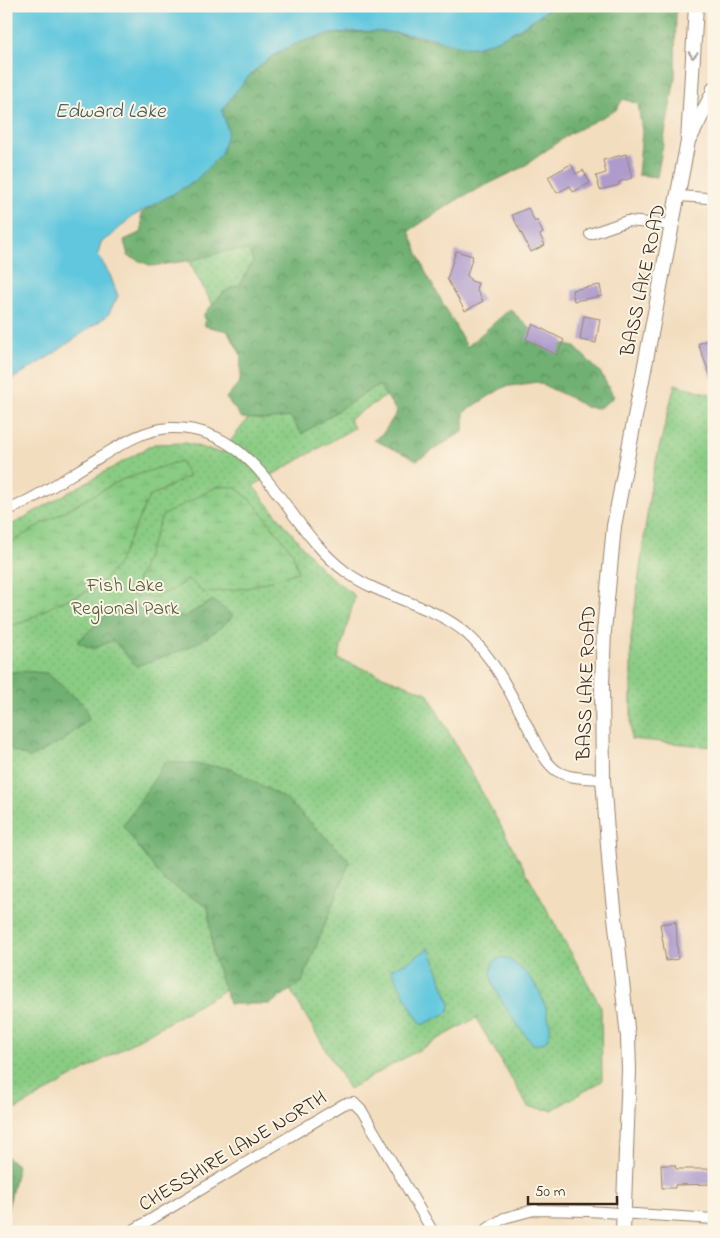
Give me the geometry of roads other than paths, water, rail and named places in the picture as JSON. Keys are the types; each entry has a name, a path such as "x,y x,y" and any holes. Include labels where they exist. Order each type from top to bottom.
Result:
{"main road":[{"name":"BASS LAKE ROAD","path":"622,1232 629,1080 628,1037 602,779 604,631 614,526 679,196 688,141 696,6"},
{"name":"BASS LAKE ROAD","path":"688,141 714,88"}],"street":[{"path":"679,196 707,198 714,196"},
{"path":"590,234 627,221 673,225"},
{"path":"6,511 26,502 131,438 150,431 169,428 209,433 223,440 244,455 259,471 308,536 325,555 346,572 368,586 444,617 466,634 485,654 500,677 551,766 567,776 602,779"},
{"name":"CHESSHIRE LANE NORTH","path":"130,1232 344,1104 354,1103 362,1111 433,1232"},
{"path":"482,1232 504,1218 534,1210 714,1219"}],"water":[{"name":"Edward Lake","path":"6,6 552,6 508,35 479,46 459,46 434,38 407,34 365,31 344,32 324,35 305,41 285,49 267,60 248,77 222,111 228,131 221,154 194,182 130,218 110,237 101,242 98,255 110,275 118,296 108,315 53,354 6,382"},
{"path":"429,948 450,1003 449,1012 422,1025 391,969 408,962"},
{"path":"503,957 520,967 527,974 542,997 550,1028 550,1033 545,1042 534,1045 515,1022 497,992 491,974 493,962"}],"park label":[{"name":"Fish Lake Regional Park","path":"125,596"}]}
